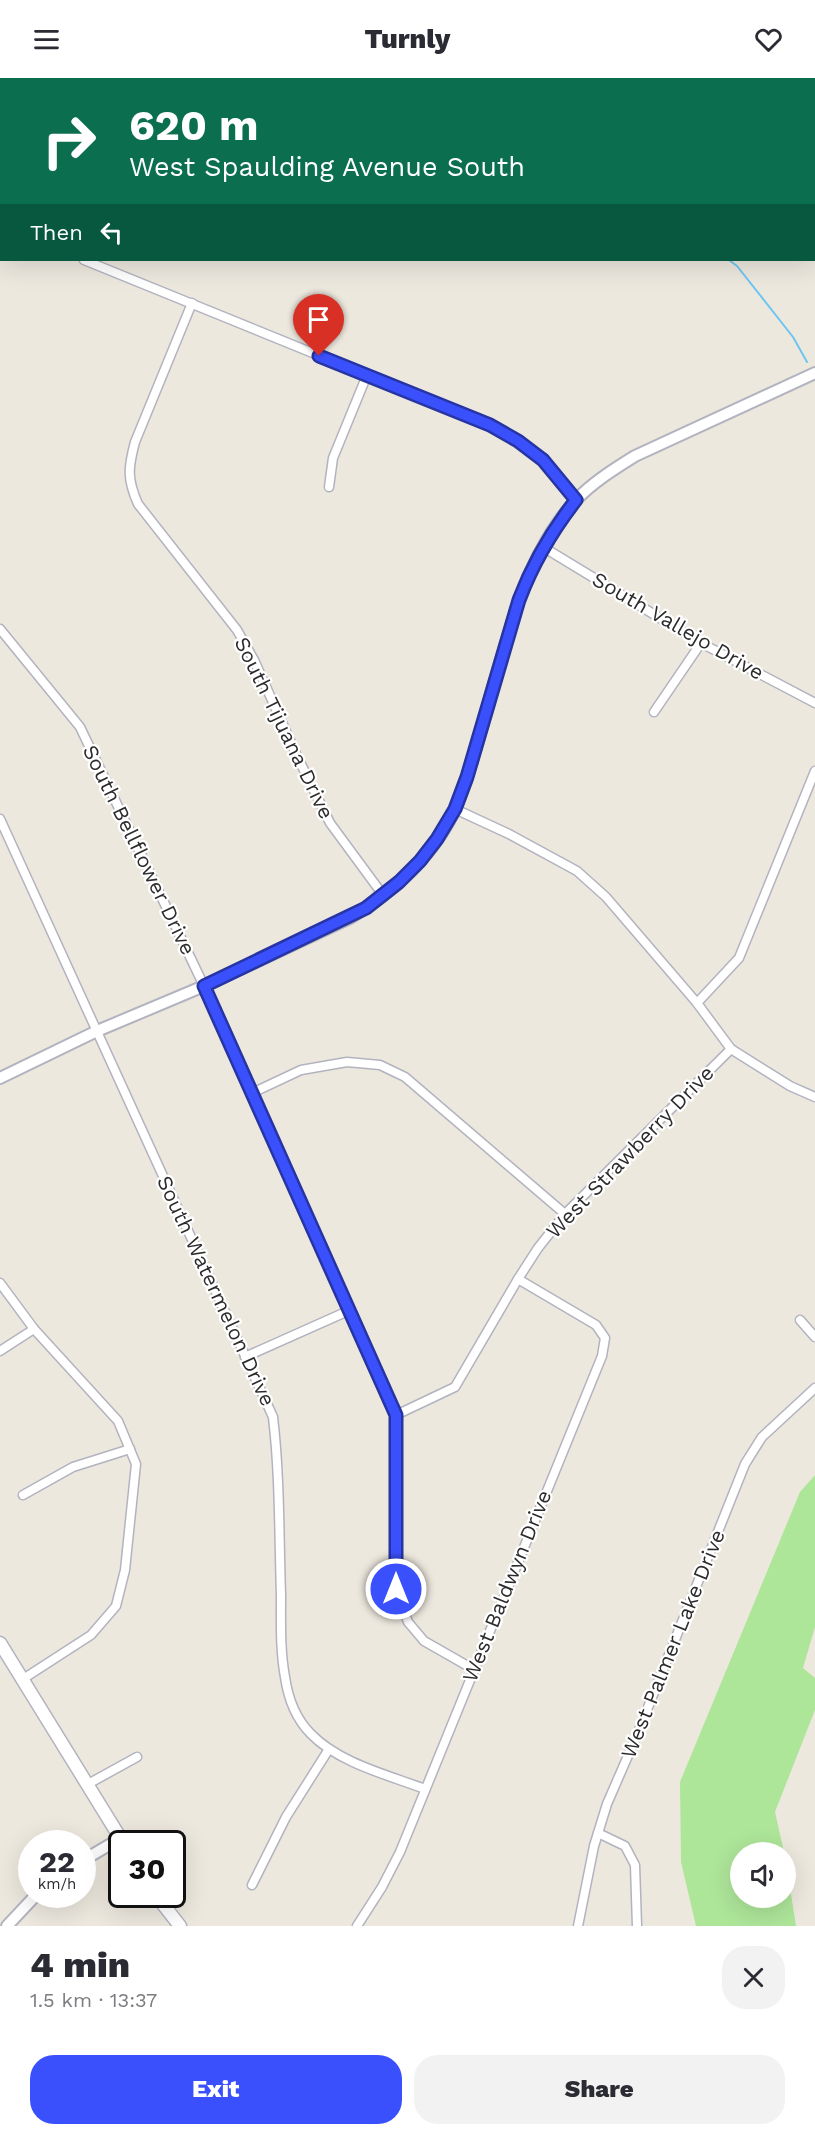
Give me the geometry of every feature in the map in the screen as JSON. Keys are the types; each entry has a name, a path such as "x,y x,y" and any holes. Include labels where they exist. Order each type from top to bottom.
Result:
{"main road":[{"path":"0,1643 115,1830"},
{"path":"166,1908 180,1926"}],"street":[{"path":"87,261 490,425 518,441 543,460 576,500"},
{"name":"South Tijuana Drive","path":"192,303 135,442 129,463 132,490 138,504 237,630 254,660 330,823 383,895"},
{"path":"0,1078 97,1031 204,986 350,918 383,895 420,861 437,839 455,809 467,777 519,600 543,547 576,500 608,473 635,456 815,373"},
{"path":"329,487 333,458 367,375"},
{"name":"South Vallejo Drive","path":"543,547 701,643 815,703"},
{"name":"South Bellflower Drive","path":"0,629 80,727 204,986 396,1415 396,1589 408,1622 424,1641 473,1669"},
{"path":"654,712 701,643"},
{"path":"697,1003 739,958 815,771"},
{"path":"455,809 509,834 577,871 606,897 697,1003 731,1049 790,1086 815,1097"},
{"name":"South Watermelon Drive","path":"0,819 273,1417 277,1454 282,1658 286,1684 294,1708 300,1721 310,1733 329,1749 349,1760 425,1790"},
{"name":"West Strawberry Drive","path":"396,1415 455,1387 518,1279 538,1248 565,1214 731,1049"},
{"path":"252,1093 301,1070 347,1062 380,1065 405,1077 565,1214"},
{"name":"West Baldwyn Drive","path":"357,1926 393,1867 602,1356 605,1338 596,1325 518,1279"},
{"path":"0,1283 34,1329 118,1421 136,1464 125,1570 116,1606 91,1635 23,1679"},
{"path":"245,1357 348,1311"},
{"path":"800,1320 815,1337"},
{"path":"0,1351 34,1329"},
{"name":"West Palmer Lake Drive","path":"578,1926 589,1867 607,1804 746,1464 762,1437 815,1388"},
{"path":"23,1495 73,1467 130,1449"},
{"path":"252,1885 286,1817 329,1749"},
{"path":"88,1785 136,1757"},
{"path":"598,1833 625,1846 635,1865 637,1926"},
{"path":"7,1926 24,1908"}],"green space":[{"path":"815,1475 815,1627 803,1668 815,1678 815,1710 775,1812 782,1842 730,1842 730,1908 793,1908 796,1926 696,1926 681,1862 680,1782 800,1492"}],"waterway":[{"path":"730,261 737,266 793,337 807,362"}],"route":[{"path":"319,356 490,425 518,441 543,460 576,500 557,525 530,572 519,600 467,777 455,809 437,839 420,861 399,882 366,908 350,918 204,986 396,1415 396,1589"}]}
